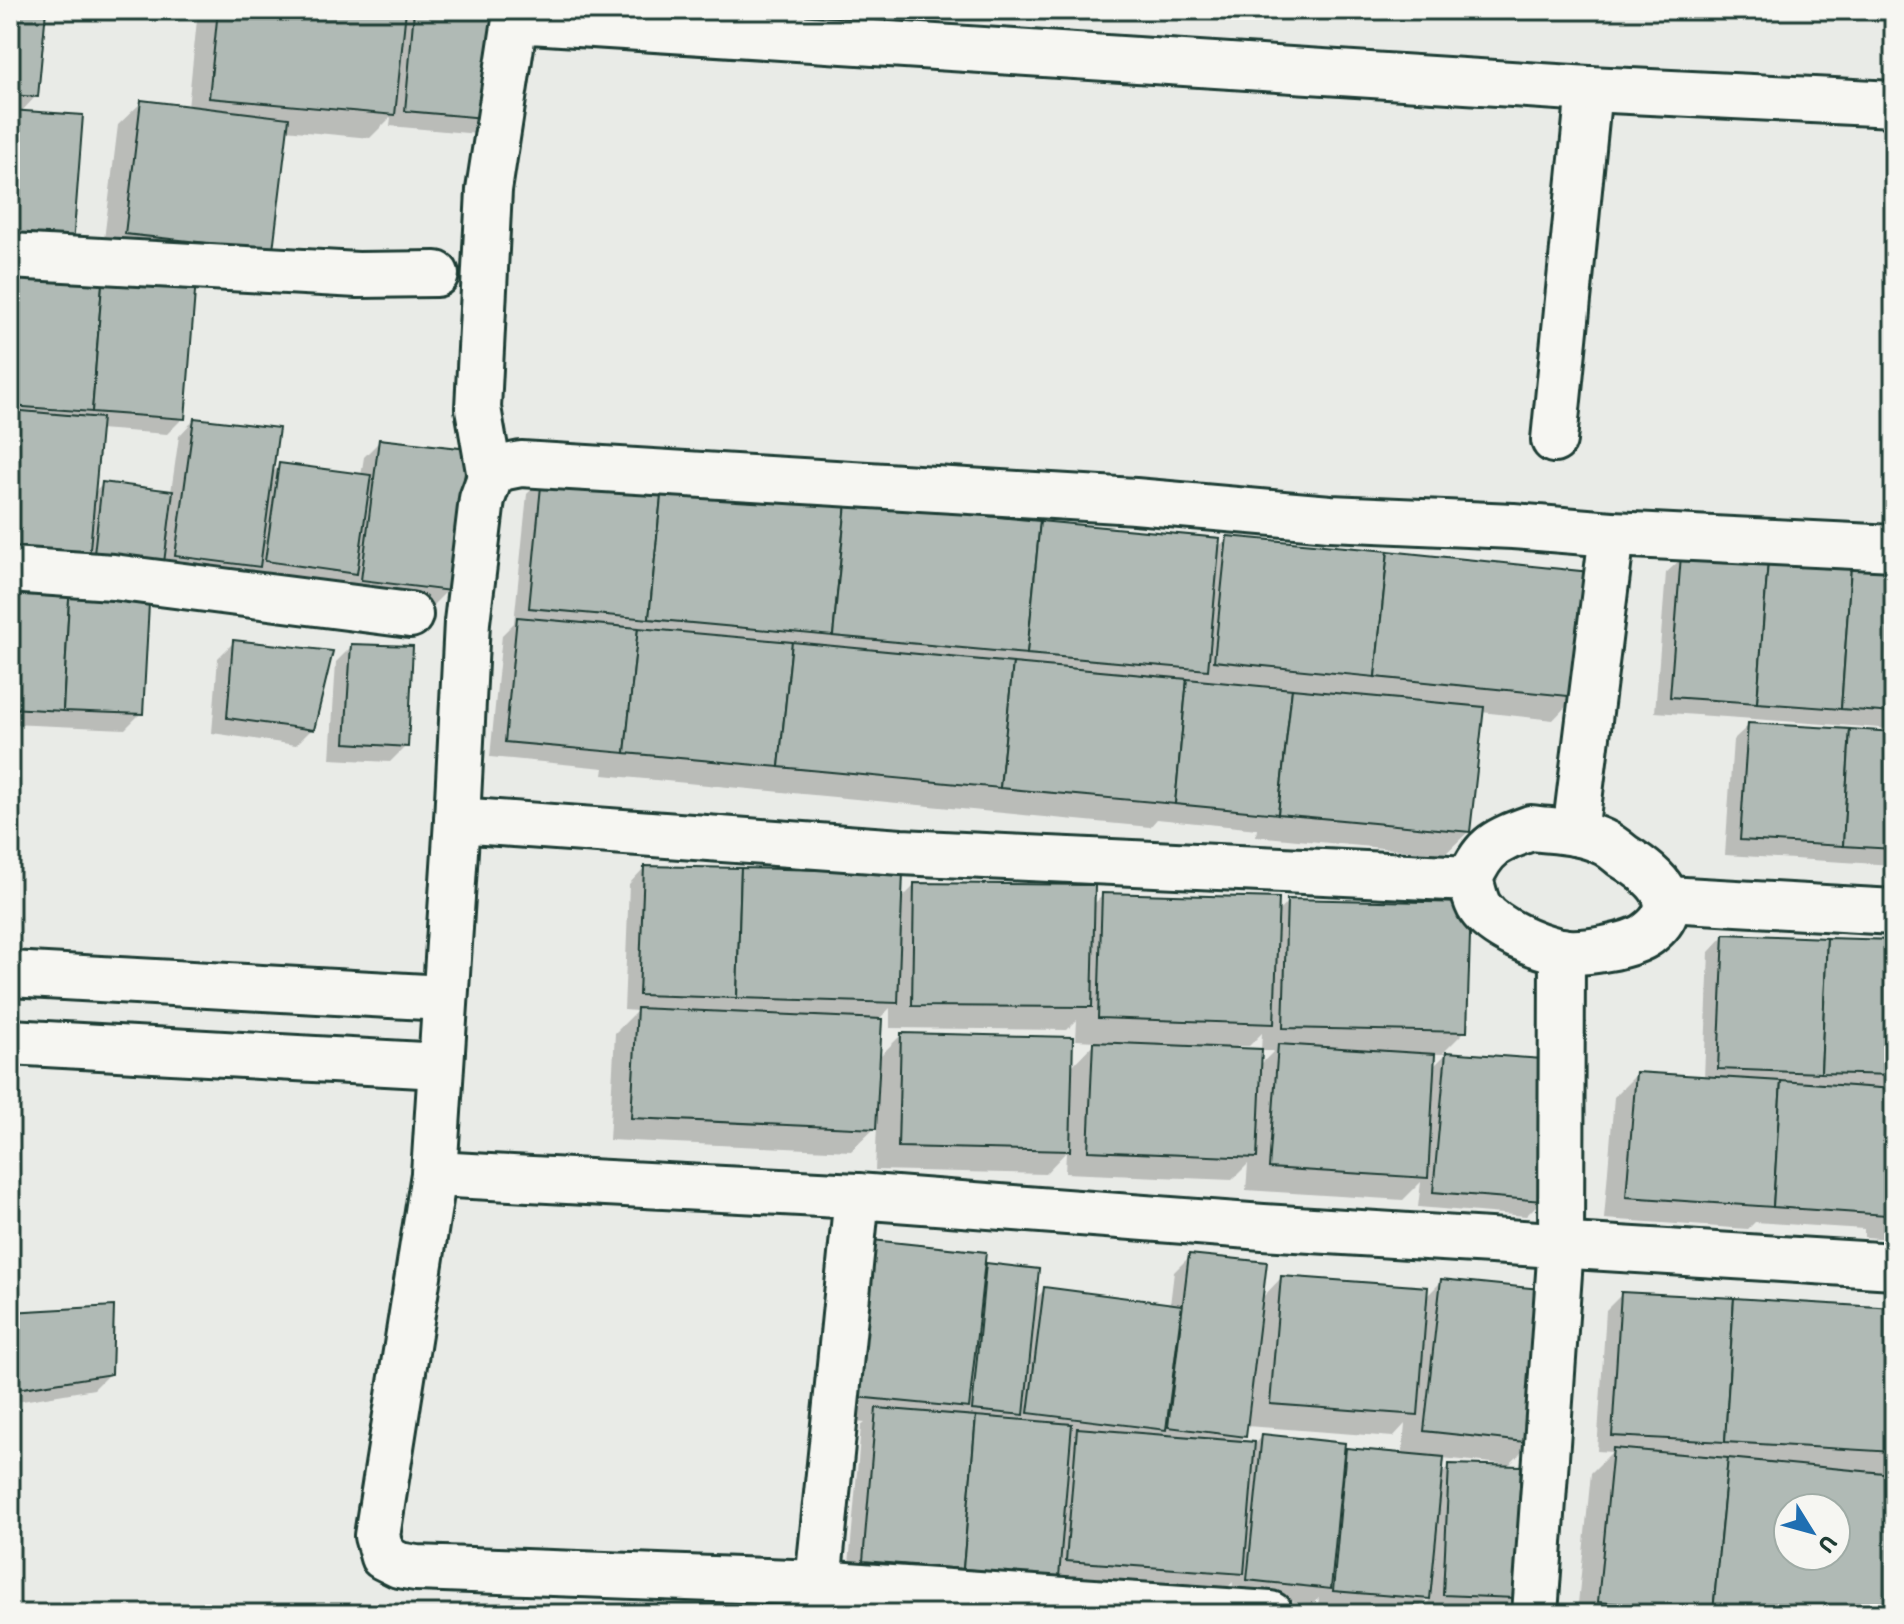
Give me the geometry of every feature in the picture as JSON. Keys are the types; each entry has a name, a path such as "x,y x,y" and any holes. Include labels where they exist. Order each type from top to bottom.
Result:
{"street":[{"path":"1270,1614 818,1583 416,1568 399,1565 383,1557 377,1536 434,1174 467,622 482,499 490,477 478,408 489,190 515,20 1589,89 1894,104"},
{"path":"1554,440 1589,89"},
{"path":"10,256 358,275 436,274"},
{"path":"490,477 501,468 521,464 1135,501 1330,518 1894,548"},
{"path":"1575,833 1612,534"},
{"path":"10,570 113,577 410,615"},
{"path":"457,820 901,852 1470,879"},
{"path":"1531,828 1575,833 1603,842 1644,869 1659,882 1667,899 1666,910 1647,935 1623,945 1562,951 1517,937 1503,927 1480,909 1470,879 1476,864 1497,840 1531,828"},
{"path":"1667,899 1894,912"},
{"path":"1535,1614 1561,1245 1562,951"},
{"path":"10,974 444,998"},
{"path":"10,1042 440,1066"},
{"path":"434,1174 857,1196 1263,1227 1894,1266"},
{"path":"818,1583 857,1196"}],"building":[{"path":"10,10 46,10 38,97 10,95"},
{"path":"218,10 406,10 395,115 209,98"},
{"path":"414,10 506,10 496,119 405,111"},
{"path":"141,100 289,118 273,250 125,234"},
{"path":"10,110 83,115 73,245 10,241"},
{"path":"10,265 103,272 92,412 10,406"},
{"path":"103,272 196,279 185,419 92,412"},
{"path":"10,410 102,418 89,560 10,552"},
{"path":"194,418 279,428 260,567 175,556"},
{"path":"379,439 468,449 450,591 361,580"},
{"path":"279,463 371,475 357,574 265,561"},
{"path":"542,476 662,486 649,619 529,608"},
{"path":"102,482 173,491 163,571 93,563"},
{"path":"662,486 846,503 833,636 649,619"},
{"path":"846,503 1040,521 1027,654 833,636"},
{"path":"1040,521 1220,538 1208,670 1027,654"},
{"path":"1227,536 1388,551 1375,677 1214,661"},
{"path":"1388,551 1590,572 1578,697 1375,677"},
{"path":"1681,555 1768,561 1757,703 1670,697"},
{"path":"1768,561 1851,567 1841,709 1757,703"},
{"path":"1851,567 1894,570 1894,713 1841,709"},
{"path":"10,579 70,582 63,711 10,708"},
{"path":"70,582 150,585 143,714 63,711"},
{"path":"517,617 638,628 625,753 505,742"},
{"path":"638,628 792,642 779,767 625,753"},
{"path":"233,640 333,651 314,730 227,718"},
{"path":"792,642 1013,663 1000,788 779,767"},
{"path":"351,644 413,646 408,747 345,743"},
{"path":"1013,663 1187,679 1175,804 1000,788"},
{"path":"1187,679 1292,689 1278,814 1175,804"},
{"path":"1292,689 1484,707 1470,832 1278,814"},
{"path":"1748,723 1850,729 1843,846 1740,840"},
{"path":"1850,729 1894,732 1894,849 1843,846"},
{"path":"644,866 741,868 737,998 639,995"},
{"path":"741,868 903,872 898,1003 737,998"},
{"path":"914,883 1095,885 1092,1007 912,1006"},
{"path":"1102,893 1279,898 1274,1024 1098,1018"},
{"path":"1287,899 1471,903 1467,1032 1283,1028"},
{"path":"1724,934 1827,938 1821,1073 1718,1069"},
{"path":"1827,938 1894,940 1894,1075 1821,1073"},
{"path":"637,1008 882,1019 876,1129 631,1118"},
{"path":"901,1033 1073,1037 1070,1151 898,1147"},
{"path":"1093,1042 1262,1049 1257,1158 1088,1151"},
{"path":"1278,1044 1435,1054 1428,1178 1269,1168"},
{"path":"1446,1052 1557,1060 1543,1201 1433,1192"},
{"path":"1636,1072 1781,1081 1773,1207 1626,1197"},
{"path":"1781,1081 1894,1089 1886,1215 1773,1207"},
{"path":"1894,1102 1894,1215 1886,1215"},
{"path":"872,1240 986,1252 969,1408 856,1397"},
{"path":"1189,1254 1267,1262 1246,1437 1168,1427"},
{"path":"986,1263 1039,1269 1024,1415 972,1410"},
{"path":"1281,1276 1428,1287 1418,1415 1270,1404"},
{"path":"1441,1279 1551,1290 1534,1443 1424,1431"},
{"path":"1044,1287 1182,1305 1166,1430 1028,1413"},
{"path":"1621,1292 1734,1298 1725,1442 1612,1436"},
{"path":"1734,1298 1894,1308 1894,1452 1725,1442"},
{"path":"114,1306 112,1374 10,1390 10,1312"},
{"path":"876,1408 976,1416 963,1569 863,1561"},
{"path":"976,1416 1072,1424 1059,1577 963,1569"},
{"path":"1077,1428 1255,1442 1244,1574 1066,1561"},
{"path":"1262,1434 1345,1443 1331,1589 1247,1580"},
{"path":"1346,1448 1444,1457 1430,1599 1333,1591"},
{"path":"1613,1448 1728,1458 1713,1612 1598,1602"},
{"path":"1728,1458 1894,1474 1894,1522 1885,1614 1713,1612"},
{"path":"1449,1464 1521,1466 1515,1598 1443,1595"}]}
